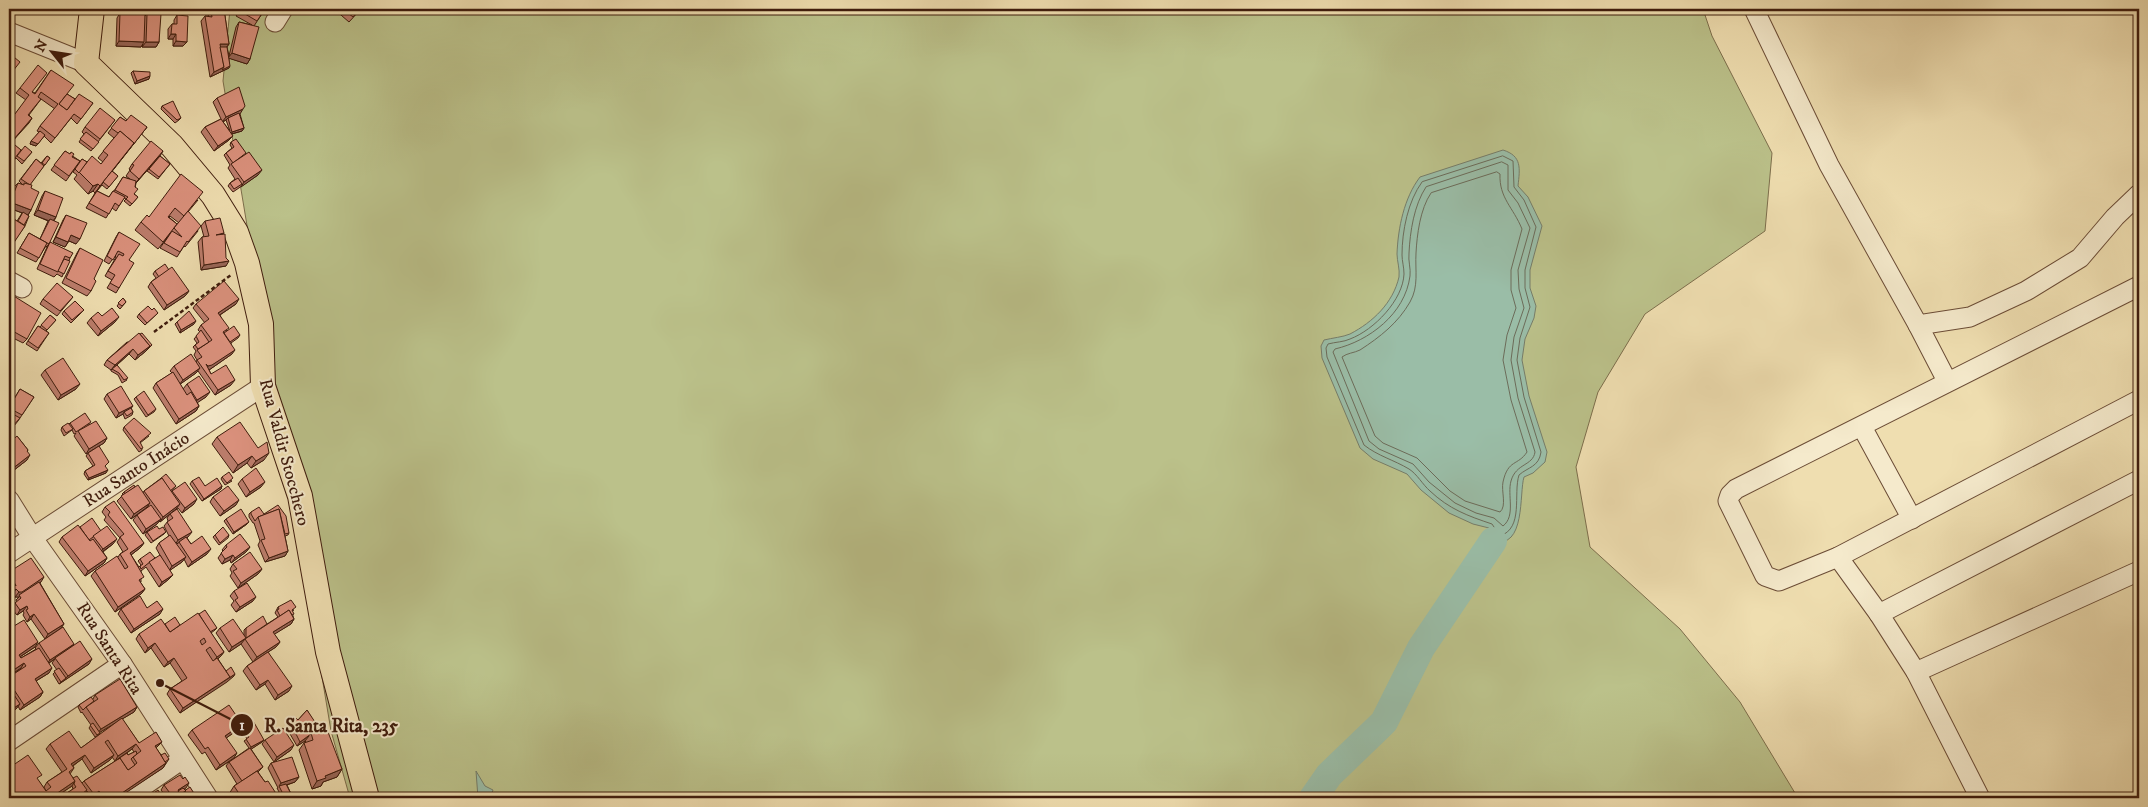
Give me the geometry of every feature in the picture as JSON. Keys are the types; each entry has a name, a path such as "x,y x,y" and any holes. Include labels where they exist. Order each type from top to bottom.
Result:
{"main road":[{"path":"86,63 92,9"},
{"name":"Rua Valdir Stocchero","path":"86,63 172,146 213,195 236,232 247,263 261,324 263,386 300,496 328,652 361,796"}],"street":[{"path":"1754,9 1829,165 1948,381"},
{"name":"Rua Valdir Stocchero","path":"9,32 86,63"},
{"path":"1918,325 1970,318 2049,277 2080,258 2115,216 2139,194"},
{"path":"2139,286 1736,489 1730,495 1728,501 1765,576 1771,580 1779,581 1838,557 2139,400"},
{"name":"Rua Santo Inácio","path":"9,553 263,386"},
{"path":"1862,427 1912,519"},
{"path":"1880,614 2139,480"},
{"name":"Rua Santa Rita","path":"9,500 32,537 122,664 208,798"},
{"path":"1838,557 1880,614 1916,672 1980,798"},
{"path":"1916,672 2139,571"},
{"path":"9,741 122,664"},
{"path":"126,798 182,760"}],"path":[{"path":"154,332 247,263"}],"shaded area":[{"path":"230,9 1703,9 1712,36 1772,153 1765,231 1645,314 1598,392 1576,467 1590,547 1680,629 1740,702 1798,798 350,798 331,731 223,81"}],"water":[{"path":"1503,150 1517,159 1519,168 1518,186 1528,197 1542,226 1530,270 1530,288 1536,306 1534,318 1525,339 1522,360 1529,396 1547,452 1545,462 1533,473 1524,477 1521,507 1516,529 1511,537 1504,541 1493,541 1489,528 1473,524 1449,513 1421,490 1407,474 1373,459 1360,448 1322,358 1321,346 1324,340 1350,334 1367,324 1381,311 1392,295 1399,277 1397,254 1403,214 1414,185 1420,177"},
{"path":"476,771 485,786 493,790 490,798 478,798"}],"building":[{"path":"213,9 224,9 229,44 220,44 224,67 214,72 205,16 212,17 211,11 214,11"},
{"path":"241,9 265,9 257,21 240,11"},
{"path":"343,9 360,9 353,17"},
{"path":"120,13 145,14 144,42 119,41"},
{"path":"147,14 161,14 159,42 146,42"},
{"path":"177,15 188,16 187,42 176,41 176,34 171,34 172,24 177,24"},
{"path":"239,22 259,27 250,59 232,53"},
{"path":"220,47 227,47 230,66 222,70 224,67"},
{"path":"9,53 20,62 9,76"},
{"path":"38,65 47,73 32,92 35,94 51,70 74,85 59,104 67,110 79,94 93,103 81,119 74,114 55,138 40,126 58,104 41,92 38,97 41,99 28,115 32,118 14,139 9,135 9,122 29,95 20,88"},
{"path":"133,71 150,72 150,76 137,81"},
{"path":"239,87 245,106 243,109 226,117 217,98"},
{"path":"67,94 75,99 67,110 59,104"},
{"path":"173,101 181,118 177,120 162,106"},
{"path":"100,108 115,120 100,139 85,127"},
{"path":"9,113 13,116 9,122"},
{"path":"239,113 244,128 232,132 228,118"},
{"path":"131,115 147,127 133,145 134,143 120,131 118,133 111,128 120,117 126,121"},
{"path":"221,119 233,136 218,146 205,127"},
{"path":"40,131 45,135 38,144 31,141"},
{"path":"120,131 134,143 100,186 98,184 93,186 79,172 92,156 101,164 108,155 103,151"},
{"path":"86,132 99,142 93,149 80,139"},
{"path":"236,139 246,153 233,163 226,153 234,147 231,142"},
{"path":"9,140 21,150 9,166"},
{"path":"151,141 163,151 139,179 130,171 134,165 132,164"},
{"path":"25,146 32,152 24,161 17,156"},
{"path":"65,151 74,154 72,157 80,161 69,176 54,165"},
{"path":"249,152 262,170 244,182 231,164"},
{"path":"47,156 50,158 45,165 42,163"},
{"path":"160,156 170,164 159,177 149,169"},
{"path":"36,159 44,166 30,185 21,179"},
{"path":"82,159 87,162 79,173 75,169"},
{"path":"112,171 118,176 109,187 103,182"},
{"path":"181,174 203,192 184,216 175,208 168,217 177,224 163,242 141,222 147,215 149,217"},
{"path":"123,177 136,181 135,187 138,189 134,194 138,197 132,204 126,199 128,197 115,190"},
{"path":"238,178 242,184 234,189 230,183"},
{"path":"9,180 14,183 9,193"},
{"path":"18,183 32,185 31,188 39,192 31,210 10,202"},
{"path":"45,191 63,198 56,217 38,210"},
{"path":"97,191 109,197 113,191 125,197 119,206 115,203 109,214 89,203"},
{"path":"188,211 201,226 180,252 164,243 172,231 182,237 174,228"},
{"path":"23,212 29,216 24,225 18,221"},
{"path":"66,215 87,223 80,239 71,235 68,242 56,237"},
{"path":"9,216 25,226 13,244 9,242"},
{"path":"220,218 224,233 216,235 225,234 226,258 229,261 204,265 202,237 209,236 205,221"},
{"path":"50,219 59,223 49,244 40,239"},
{"path":"119,232 140,244 129,260 134,263 119,288 110,283 115,275 108,271 119,254 123,256 124,254 118,251 113,260 107,256"},
{"path":"29,233 47,243 39,258 20,248"},
{"path":"50,242 73,253 70,258 65,256 58,272 40,264"},
{"path":"80,248 103,260 94,279 96,281 91,291 66,278"},
{"path":"64,259 70,261 64,274 58,271"},
{"path":"165,264 169,270 159,277 155,271"},
{"path":"172,267 189,291 167,305 151,282"},
{"path":"224,281 239,299 218,313 229,328 223,332 235,350 212,365 208,366 206,364 211,374 226,365 235,380 218,390 197,360 202,357 197,350 212,340 201,325 209,319 196,304"},
{"path":"57,283 73,297 60,311 43,299"},
{"path":"9,293 41,313 27,339 9,329"},
{"path":"123,298 126,302 122,306 118,303"},
{"path":"75,301 84,310 72,320 64,311"},
{"path":"148,306 152,310 154,308 158,313 147,323 139,314"},
{"path":"112,308 119,317 101,331 91,318 98,312 102,316"},
{"path":"189,311 196,321 181,330 177,322"},
{"path":"50,315 56,320 47,330 41,325"},
{"path":"38,326 49,333 38,348 28,341"},
{"path":"234,326 240,335 230,342 224,333"},
{"path":"201,330 209,342 198,349 195,345 199,342 196,336"},
{"path":"139,333 150,346 138,355 133,349 115,365 107,360"},
{"path":"142,333 152,345 148,348 150,346 140,334"},
{"path":"191,354 200,368 183,380 174,366"},
{"path":"63,358 80,384 61,395 45,370"},
{"path":"117,365 128,378 124,380 119,373 112,369"},
{"path":"173,372 187,395 191,392 199,406 179,419 156,383"},
{"path":"199,376 210,392 197,400 187,384"},
{"path":"121,386 133,406 119,413 107,394"},
{"path":"20,389 34,397 22,415 9,408"},
{"path":"144,391 156,409 148,415 136,397"},
{"path":"131,408 133,412 127,416 124,412"},
{"path":"9,412 20,418 11,428 9,427"},
{"path":"85,413 91,422 76,432 70,423"},
{"path":"134,418 151,433 140,442 143,448 141,449 124,427"},
{"path":"96,421 107,438 89,449 78,431"},
{"path":"240,422 258,448 267,442 269,453 256,461 252,456 238,465 217,437"},
{"path":"68,423 73,429 66,433 62,427"},
{"path":"17,436 30,455 12,469 9,466 9,449 12,447 9,443"},
{"path":"99,446 109,462 105,466 108,470 89,478 85,471 95,465 88,453"},
{"path":"256,468 265,482 250,492 242,479"},
{"path":"229,472 233,478 227,483 222,477"},
{"path":"166,474 176,486 170,491 162,478 160,479"},
{"path":"199,477 205,486 217,478 222,486 204,499 192,481"},
{"path":"162,478 180,504 163,517 144,491"},
{"path":"185,482 197,499 185,508 172,491"},
{"path":"134,485 135,487 125,494 124,492"},
{"path":"138,485 150,503 134,514 121,496"},
{"path":"228,486 239,500 224,511 213,497"},
{"path":"114,501 144,543 130,553 144,577 139,580 145,589 118,607 95,571 117,556 125,569 128,567 120,554 128,549 120,537 124,534 108,515 110,512 105,507"},
{"path":"151,505 161,519 146,529 137,515"},
{"path":"278,505 286,516 289,533 285,534 279,509 258,517 255,521 251,514 251,512 259,507 264,514"},
{"path":"177,509 192,532 178,540 167,522 173,518 170,514"},
{"path":"241,509 249,522 234,532 226,519"},
{"path":"279,509 288,551 269,558 261,540 265,539 258,517"},
{"path":"92,518 101,531 89,540 80,527"},
{"path":"78,525 90,541 93,539 107,558 88,571 62,537"},
{"path":"107,526 117,539 103,549 93,536"},
{"path":"157,526 159,529 163,527 166,532 153,541 147,532"},
{"path":"223,527 229,535 220,543 215,535"},
{"path":"240,534 250,547 235,558 233,555 225,559 221,553 227,547 226,545"},
{"path":"170,535 186,557 172,566 159,543"},
{"path":"202,536 211,549 192,562 179,542 186,537 191,544"},
{"path":"150,552 155,558 141,569 140,566 143,564 140,559"},
{"path":"250,552 262,569 241,583 233,571 237,569 233,564"},
{"path":"160,555 173,575 162,582 149,562"},
{"path":"31,558 44,577 22,592 16,589 9,594 9,574 16,586 9,572"},
{"path":"39,582 64,624 48,634 34,614 30,617 26,610 28,609 27,606 20,610 15,603 21,598 19,595"},
{"path":"247,583 256,597 240,607 235,600 238,598 234,591"},
{"path":"140,596 147,608 157,601 163,609 134,629 121,609"},
{"path":"291,600 296,607 292,610 294,614 292,615 289,610 280,616 277,610 279,609 278,607"},
{"path":"205,610 217,628 210,632 199,614"},
{"path":"289,610 294,619 273,632 280,642 257,657 245,639"},
{"path":"198,613 224,652 217,657 210,647 206,650 213,661 217,658 230,677 183,708 170,689 187,678 174,658 168,662 155,643 148,648 139,634 161,619 170,632","holes":["204,638 206,642 202,645 200,641"]},
{"path":"263,616 267,624 246,638 246,628"},
{"path":"175,617 180,625 170,632 165,624"},
{"path":"233,619 246,638 232,647 220,628"},
{"path":"24,620 38,642 19,655 21,658 39,648 52,668 35,679 43,692 24,705 9,682 9,677 26,666 24,663 12,671 9,666 9,646 11,644 9,640 9,621 14,626"},
{"path":"63,627 74,644 50,660 39,643"},
{"path":"80,641 92,659 68,676 55,658"},
{"path":"268,652 292,686 278,695 268,680 260,685 247,666"},
{"path":"231,667 235,674 229,678 226,671"},
{"path":"59,668 66,678 61,682 54,671"},
{"path":"120,679 137,707 101,729 86,707 98,699 95,695"},
{"path":"9,687 20,704 9,711"},
{"path":"91,697 94,701 83,710 79,705"},
{"path":"229,705 242,724 225,736 237,753 220,765 208,747 205,749 192,730"},
{"path":"307,710 319,728 300,742 290,722 296,718 298,720"},
{"path":"122,718 139,743 156,732 162,742 155,746 166,763 119,795 120,798 104,798 99,791 94,795 96,798 76,798 87,791 90,795 93,793 84,781 120,758 128,770 137,763 133,757 141,751 136,744 118,756 108,740 105,742 114,755 94,768 85,755 71,764 74,768 69,772 75,781 50,798 46,793 38,798 30,798 28,796 26,798 9,798 9,776 13,774 9,768 28,755 42,775 37,778 46,791 51,787 47,782 67,769 50,744 69,731 81,748"},
{"path":"252,719 264,740 251,747 246,739 249,737 242,726"},
{"path":"93,723 100,733 97,735 90,725"},
{"path":"325,724 342,769 317,781 304,743 313,740 311,733"},
{"path":"283,728 294,745 277,757 265,740"},
{"path":"250,748 263,767 242,781 229,762"},
{"path":"136,751 137,754 131,759 135,765 128,770 120,758 118,759 127,753 128,755"},
{"path":"165,753 169,759 165,762 161,755"},
{"path":"292,757 299,777 281,783 271,763"},
{"path":"257,771 265,782 268,781 279,798 242,798 234,786"},
{"path":"180,775 183,779 185,777 189,783 178,790 180,794 190,787 197,798 168,798 172,796 164,785"},
{"path":"77,776 87,790 76,798 70,798 67,793 76,787 73,778"},
{"path":"286,784 292,796 285,798 279,786"},
{"path":"183,788 186,791 180,794 178,791"},
{"path":"158,790 163,798 148,798 148,797"},
{"path":"66,792 70,798 58,798"}],"waterway":[{"path":"1313,798 1329,775 1384,722 1421,648 1493,541"}],"place":[{"name":"R. Santa Rita, 235","path":"160,683"}]}
